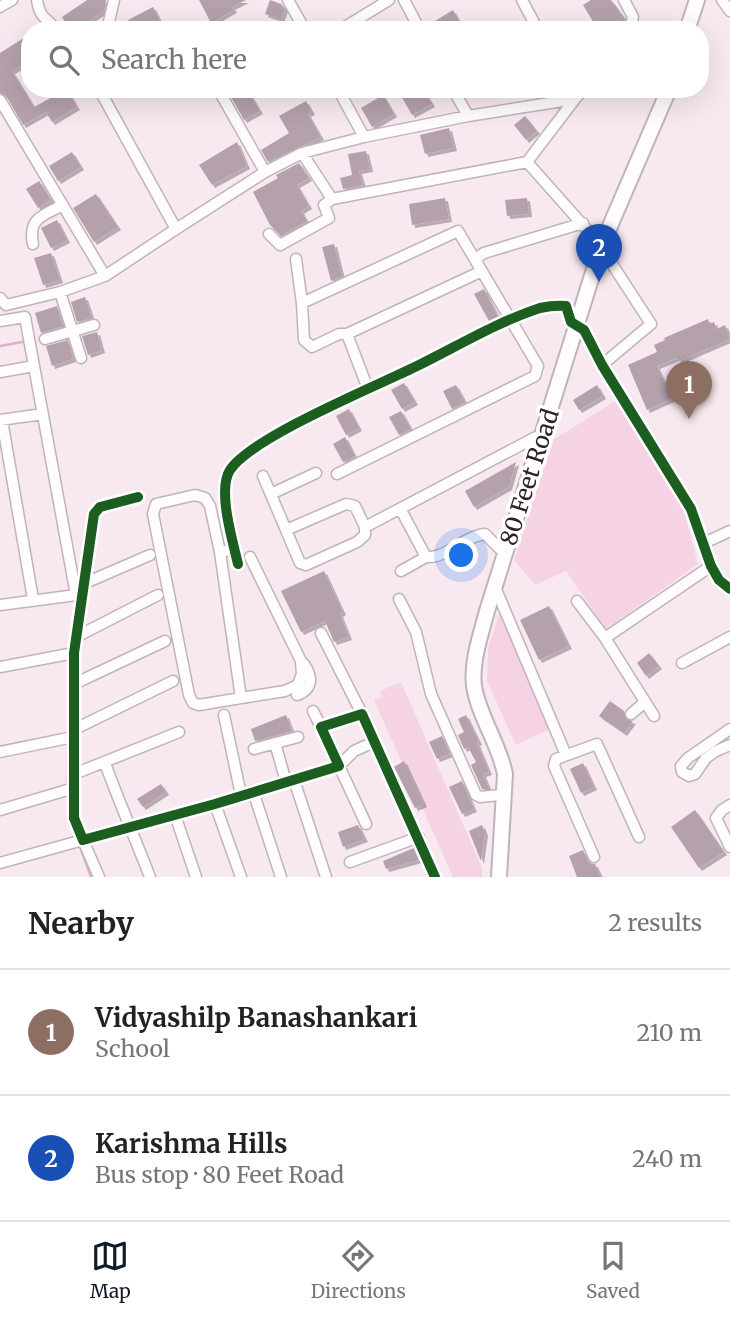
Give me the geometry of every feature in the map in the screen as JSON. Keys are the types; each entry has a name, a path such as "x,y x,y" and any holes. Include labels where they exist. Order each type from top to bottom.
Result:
{"main road":[{"path":"691,21 697,0"},
{"path":"697,21 704,0"},
{"name":"80 Feet Road","path":"499,877 505,774 498,748 478,699 474,680 481,635 599,244 659,98"},
{"name":"80 Feet Road","path":"599,244 666,98"},
{"name":"80 Feet Road","path":"494,877 498,768 472,701 468,673 481,609 575,323"}],"street":[{"path":"0,7 12,0"},
{"path":"37,0 38,8 46,21"},
{"path":"109,21 114,0"},
{"path":"288,0 300,21"},
{"path":"355,21 389,0"},
{"path":"404,0 416,21"},
{"path":"522,0 533,21"},
{"path":"624,0 633,17 632,21"},
{"path":"722,0 730,11"},
{"path":"104,98 176,229"},
{"path":"228,98 265,172"},
{"path":"343,98 365,137"},
{"path":"458,98 468,116"},
{"path":"0,299 6,305 60,292 106,276 265,172 302,153 365,137 554,98"},
{"path":"269,234 280,245 305,233 329,218 324,205 332,200 527,162 570,98"},
{"path":"0,100 106,276"},
{"path":"302,153 332,200"},
{"path":"527,162 583,223 651,324 602,365"},
{"path":"33,244 30,231 34,223 41,216 63,205"},
{"path":"475,259 484,253 583,223"},
{"path":"302,303 458,231 538,366 535,376 337,474"},
{"path":"296,259 304,340 312,347 339,334 347,334 482,271"},
{"path":"60,292 81,358"},
{"path":"238,564 229,523 226,488 228,473 237,463 290,428 510,320 554,305 566,306 575,323 584,330 602,365 691,509 710,566 719,580 730,589"},
{"path":"0,321 25,317 76,595 1,601"},
{"path":"45,340 94,325"},
{"path":"347,334 369,389"},
{"path":"0,372 34,366"},
{"path":"33,599 1,420 43,414"},
{"path":"365,527 536,437"},
{"path":"271,494 316,473"},
{"path":"263,477 300,563 306,565 357,542 365,535 365,527 355,506 346,504 286,530"},
{"path":"241,698 220,552 210,506 205,498 195,495 156,505 153,514 189,695 193,703 199,705 285,691 298,685 302,674 301,661"},
{"path":"99,877 74,818 71,735 74,653 94,514 100,507 138,497"},
{"path":"401,510 426,557"},
{"path":"704,543 730,531"},
{"path":"401,571 476,535 485,534 500,550"},
{"path":"220,552 234,549"},
{"path":"83,584 150,555"},
{"path":"250,557 311,678 307,690 297,695"},
{"path":"605,638 710,566"},
{"path":"494,586 566,755"},
{"path":"76,637 158,595"},
{"path":"399,599 416,632 431,694 476,795 480,797 499,794"},
{"path":"577,601 605,638 654,716"},
{"path":"321,633 362,714 435,877"},
{"path":"682,663 730,637"},
{"path":"74,684 165,641"},
{"path":"0,667 74,653"},
{"path":"0,752 71,735 173,681"},
{"path":"631,714 645,702"},
{"path":"313,710 366,824"},
{"path":"321,727 362,714"},
{"path":"224,715 240,795"},
{"path":"730,729 688,758 681,766 682,772 690,776 695,774 706,758 730,745"},
{"path":"74,774 179,732"},
{"path":"254,749 298,737"},
{"path":"0,863 215,804 339,766 354,751 374,742"},
{"path":"275,743 326,877"},
{"path":"594,857 554,766 556,759 594,744 600,747 639,836"},
{"path":"104,763 150,877"},
{"path":"0,810 74,788"},
{"path":"253,791 281,877"},
{"path":"215,804 241,877"},
{"path":"730,805 716,818 730,847"},
{"path":"175,815 196,877"},
{"path":"350,862 419,837"}],"shaded area":[{"path":"615,401 684,511 698,564 606,629 566,571 535,585 514,560 553,440"},
{"path":"499,614 550,729 516,745 487,681 488,649"},
{"path":"401,682 482,868 482,877 453,877 374,700 383,697 380,691"}],"building":[{"path":"87,0 106,0 104,11 89,21 64,21 62,17"},
{"path":"199,0 246,0 232,7 234,10 210,21"},
{"path":"270,0 281,4 285,9 281,20 265,14"},
{"path":"591,0 611,0 624,21 593,21 583,5"},
{"path":"153,7 160,21 129,21"},
{"path":"453,10 459,21 435,21"},
{"path":"21,40 21,66 12,71 21,86 21,98 28,98 34,107 50,98 72,98 77,107 52,122 46,112 23,125 6,96 0,93 0,53"},
{"path":"232,98 252,98 260,111 244,120"},
{"path":"378,98 385,98 394,114 372,127 361,108"},
{"path":"402,98 428,98 432,104 412,115"},
{"path":"306,101 312,112 308,114 321,137 268,162 261,150 289,133 279,116"},
{"path":"525,116 537,131 526,140 514,125"},
{"path":"449,128 454,148 425,154 420,135"},
{"path":"237,142 247,166 212,185 199,165"},
{"path":"366,151 370,169 359,171 363,185 343,189 340,178 352,175 348,154"},
{"path":"72,152 81,167 58,181 49,166"},
{"path":"299,163 309,178 297,185 309,206 301,211 307,221 281,236 270,225 253,192 278,178 276,175"},
{"path":"39,181 51,200 38,208 26,189"},
{"path":"96,194 118,227 94,242 73,208"},
{"path":"445,198 449,219 412,225 409,204"},
{"path":"527,198 529,214 507,216 505,200"},
{"path":"57,220 67,240 51,248 41,228"},
{"path":"334,244 342,276 331,281 322,247"},
{"path":"51,253 60,280 43,285 34,258"},
{"path":"484,289 498,317 489,321 474,294"},
{"path":"85,297 92,318 77,322 71,302"},
{"path":"57,306 63,326 41,333 35,313"},
{"path":"708,319 710,324 714,322 717,329 725,325 730,339 679,361 677,358 657,366 671,399 647,410 628,365 657,352 654,345 665,340 664,338"},
{"path":"97,332 102,350 88,355 82,336"},
{"path":"68,340 73,359 52,366 46,346"},
{"path":"404,383 415,402 402,409 391,390"},
{"path":"456,385 465,402 452,409 443,391"},
{"path":"597,385 603,396 579,410 573,400"},
{"path":"349,409 359,428 346,435 336,416"},
{"path":"401,411 411,429 399,435 389,417"},
{"path":"345,437 355,456 343,462 333,444"},
{"path":"516,462 509,487 474,507 465,491"},
{"path":"324,571 343,612 340,614 349,637 334,642 325,621 301,632 281,591"},
{"path":"549,606 569,646 539,660 520,620"},
{"path":"649,653 659,666 646,676 637,663"},
{"path":"610,701 624,711 626,719 633,721 624,733 599,716"},
{"path":"286,715 292,731 255,741 251,729"},
{"path":"466,715 489,772 483,774 489,789 482,789 471,765 476,762 468,747 464,749 458,735 464,732 458,719"},
{"path":"442,736 450,754 437,759 429,742"},
{"path":"404,761 424,804 415,808 394,767"},
{"path":"583,763 594,787 581,793 570,769"},
{"path":"462,781 474,809 462,814 449,787"},
{"path":"161,784 166,792 143,807 137,799"},
{"path":"695,810 724,852 699,868 671,827"},
{"path":"358,825 365,839 343,847 338,832"},
{"path":"482,825 485,833 481,861 469,831"},
{"path":"414,848 419,860 386,869 383,861"},
{"path":"583,850 589,863 595,864 601,877 577,877 569,856"}],"waterway":[{"path":"0,346 28,341"},
{"path":"69,647 77,597"},
{"path":"68,660 69,685"},
{"path":"69,709 69,730"},
{"path":"67,786 68,741"},
{"path":"67,793 70,811"},
{"path":"79,844 91,877"}],"cycle path":[{"path":"238,564 227,516 225,490 230,470 243,457 287,428 492,328 540,308 566,306 571,322 584,330 602,365 691,509 711,566 719,580 730,589"},
{"path":"138,497 100,507 94,514 74,653 74,818 83,840 339,766 321,727 362,714 435,877"}],"place":[{"name":"Karishma Hills","path":"599,282"},
{"name":"Vidyashilp Banashankari","path":"689,419"}]}
